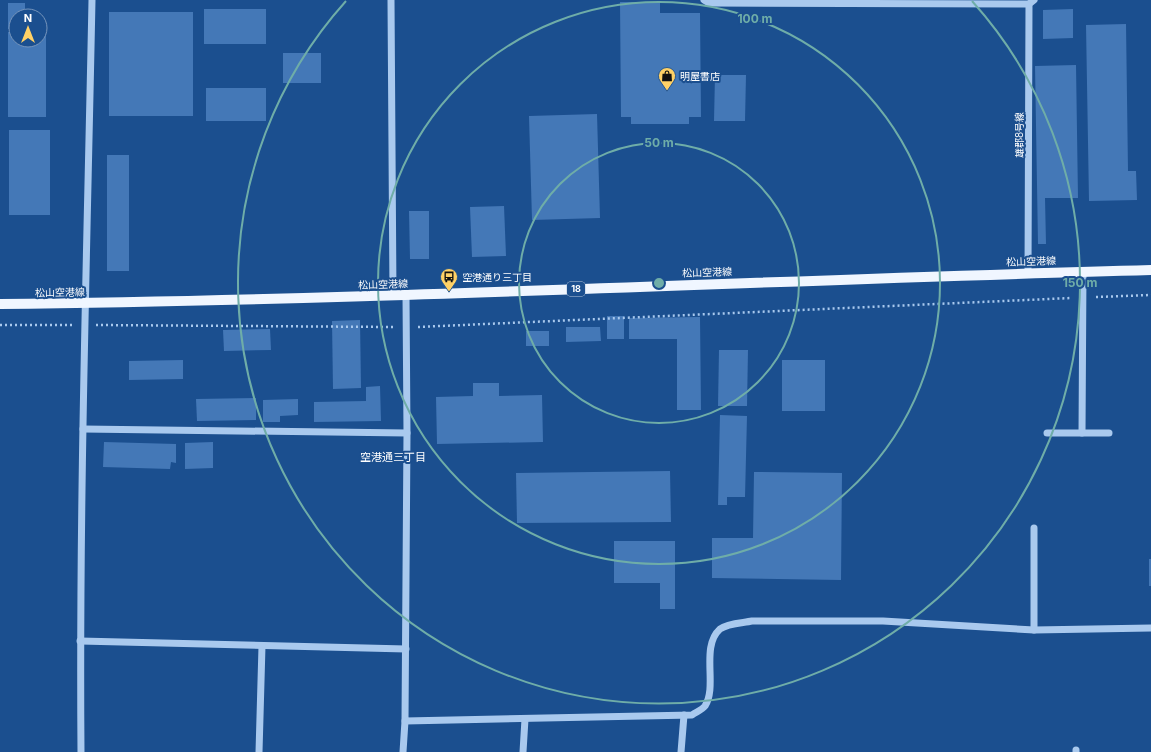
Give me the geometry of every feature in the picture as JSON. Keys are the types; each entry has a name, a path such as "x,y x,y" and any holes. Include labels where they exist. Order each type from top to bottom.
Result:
{"main road":[{"name":"松山空港線","path":"0,304 85,304 393,296 1028,273 1151,270"}],"street":[{"path":"81,752 80,642 83,429 92,0"},
{"path":"391,0 393,296"},
{"path":"704,0 709,3 1031,2"},
{"name":"雄郡8号線","path":"1028,273 1031,2"},
{"path":"1082,433 1083,272"},
{"path":"403,752 405,722 408,433 406,295"},
{"path":"83,429 408,433"},
{"path":"1047,433 1109,433"},
{"path":"1034,528 1034,630"},
{"path":"405,722 692,715 704,708 708,697 713,638 721,628 752,621 883,621 1034,630 1151,628"},
{"path":"80,642 406,649"},
{"path":"259,752 262,646"},
{"path":"681,752 684,715"},
{"path":"523,752 525,719"}],"path":[{"path":"0,325 406,327 1151,295"}],"building":[{"path":"620,2 660,2 660,13 700,13 701,117 689,117 689,124 631,124 631,117 621,117"},
{"path":"8,3 25,3 25,8 8,8"},
{"path":"204,9 266,9 266,44 204,44"},
{"path":"1073,9 1073,38 1043,39 1043,10"},
{"path":"109,12 193,12 193,116 109,116"},
{"path":"1126,24 1128,171 1136,171 1137,200 1089,201 1086,25"},
{"path":"8,48 46,48 46,117 8,117"},
{"path":"283,53 321,53 321,83 283,83"},
{"path":"1076,65 1078,198 1045,198 1046,244 1038,244 1035,66"},
{"path":"715,75 746,75 745,121 714,121"},
{"path":"206,88 266,88 266,121 206,121"},
{"path":"597,114 600,218 532,220 529,116"},
{"path":"9,130 50,130 50,215 9,215"},
{"path":"107,155 129,155 129,271 107,271"},
{"path":"504,206 506,256 472,257 470,207"},
{"path":"409,211 429,211 429,259 410,259"},
{"path":"607,316 624,316 624,339 607,339"},
{"path":"700,317 701,410 677,410 677,339 629,339 629,318"},
{"path":"360,320 361,388 333,389 332,321"},
{"path":"566,327 600,327 601,341 566,342"},
{"path":"270,329 271,350 224,351 223,330"},
{"path":"526,331 549,331 549,346 526,346"},
{"path":"719,350 748,350 747,406 718,406"},
{"path":"183,360 183,379 129,380 129,361"},
{"path":"782,360 825,360 825,411 782,411"},
{"path":"473,383 499,383 499,396 542,395 543,442 437,444 436,397 473,396"},
{"path":"380,386 381,421 314,422 314,402 366,401 366,387"},
{"path":"256,398 256,420 197,421 196,399"},
{"path":"298,399 298,415 280,416 280,422 263,422 263,400"},
{"path":"720,415 747,416 745,497 727,497 727,505 718,505"},
{"path":"104,442 176,444 176,463 171,462 170,469 103,467"},
{"path":"213,442 213,468 185,469 185,443"},
{"path":"670,471 671,522 517,523 516,473"},
{"path":"754,472 842,473 841,580 712,578 712,538 753,538"},
{"path":"614,541 675,541 675,609 660,609 660,583 614,583"},
{"path":"1149,559 1151,559 1151,586 1149,586"}],"place":[{"name":"明屋書店","path":"667,91"},
{"name":"空港通り三丁目","path":"449,292"}],"district":[{"name":"空港通三丁目","path":"393,457"}]}
